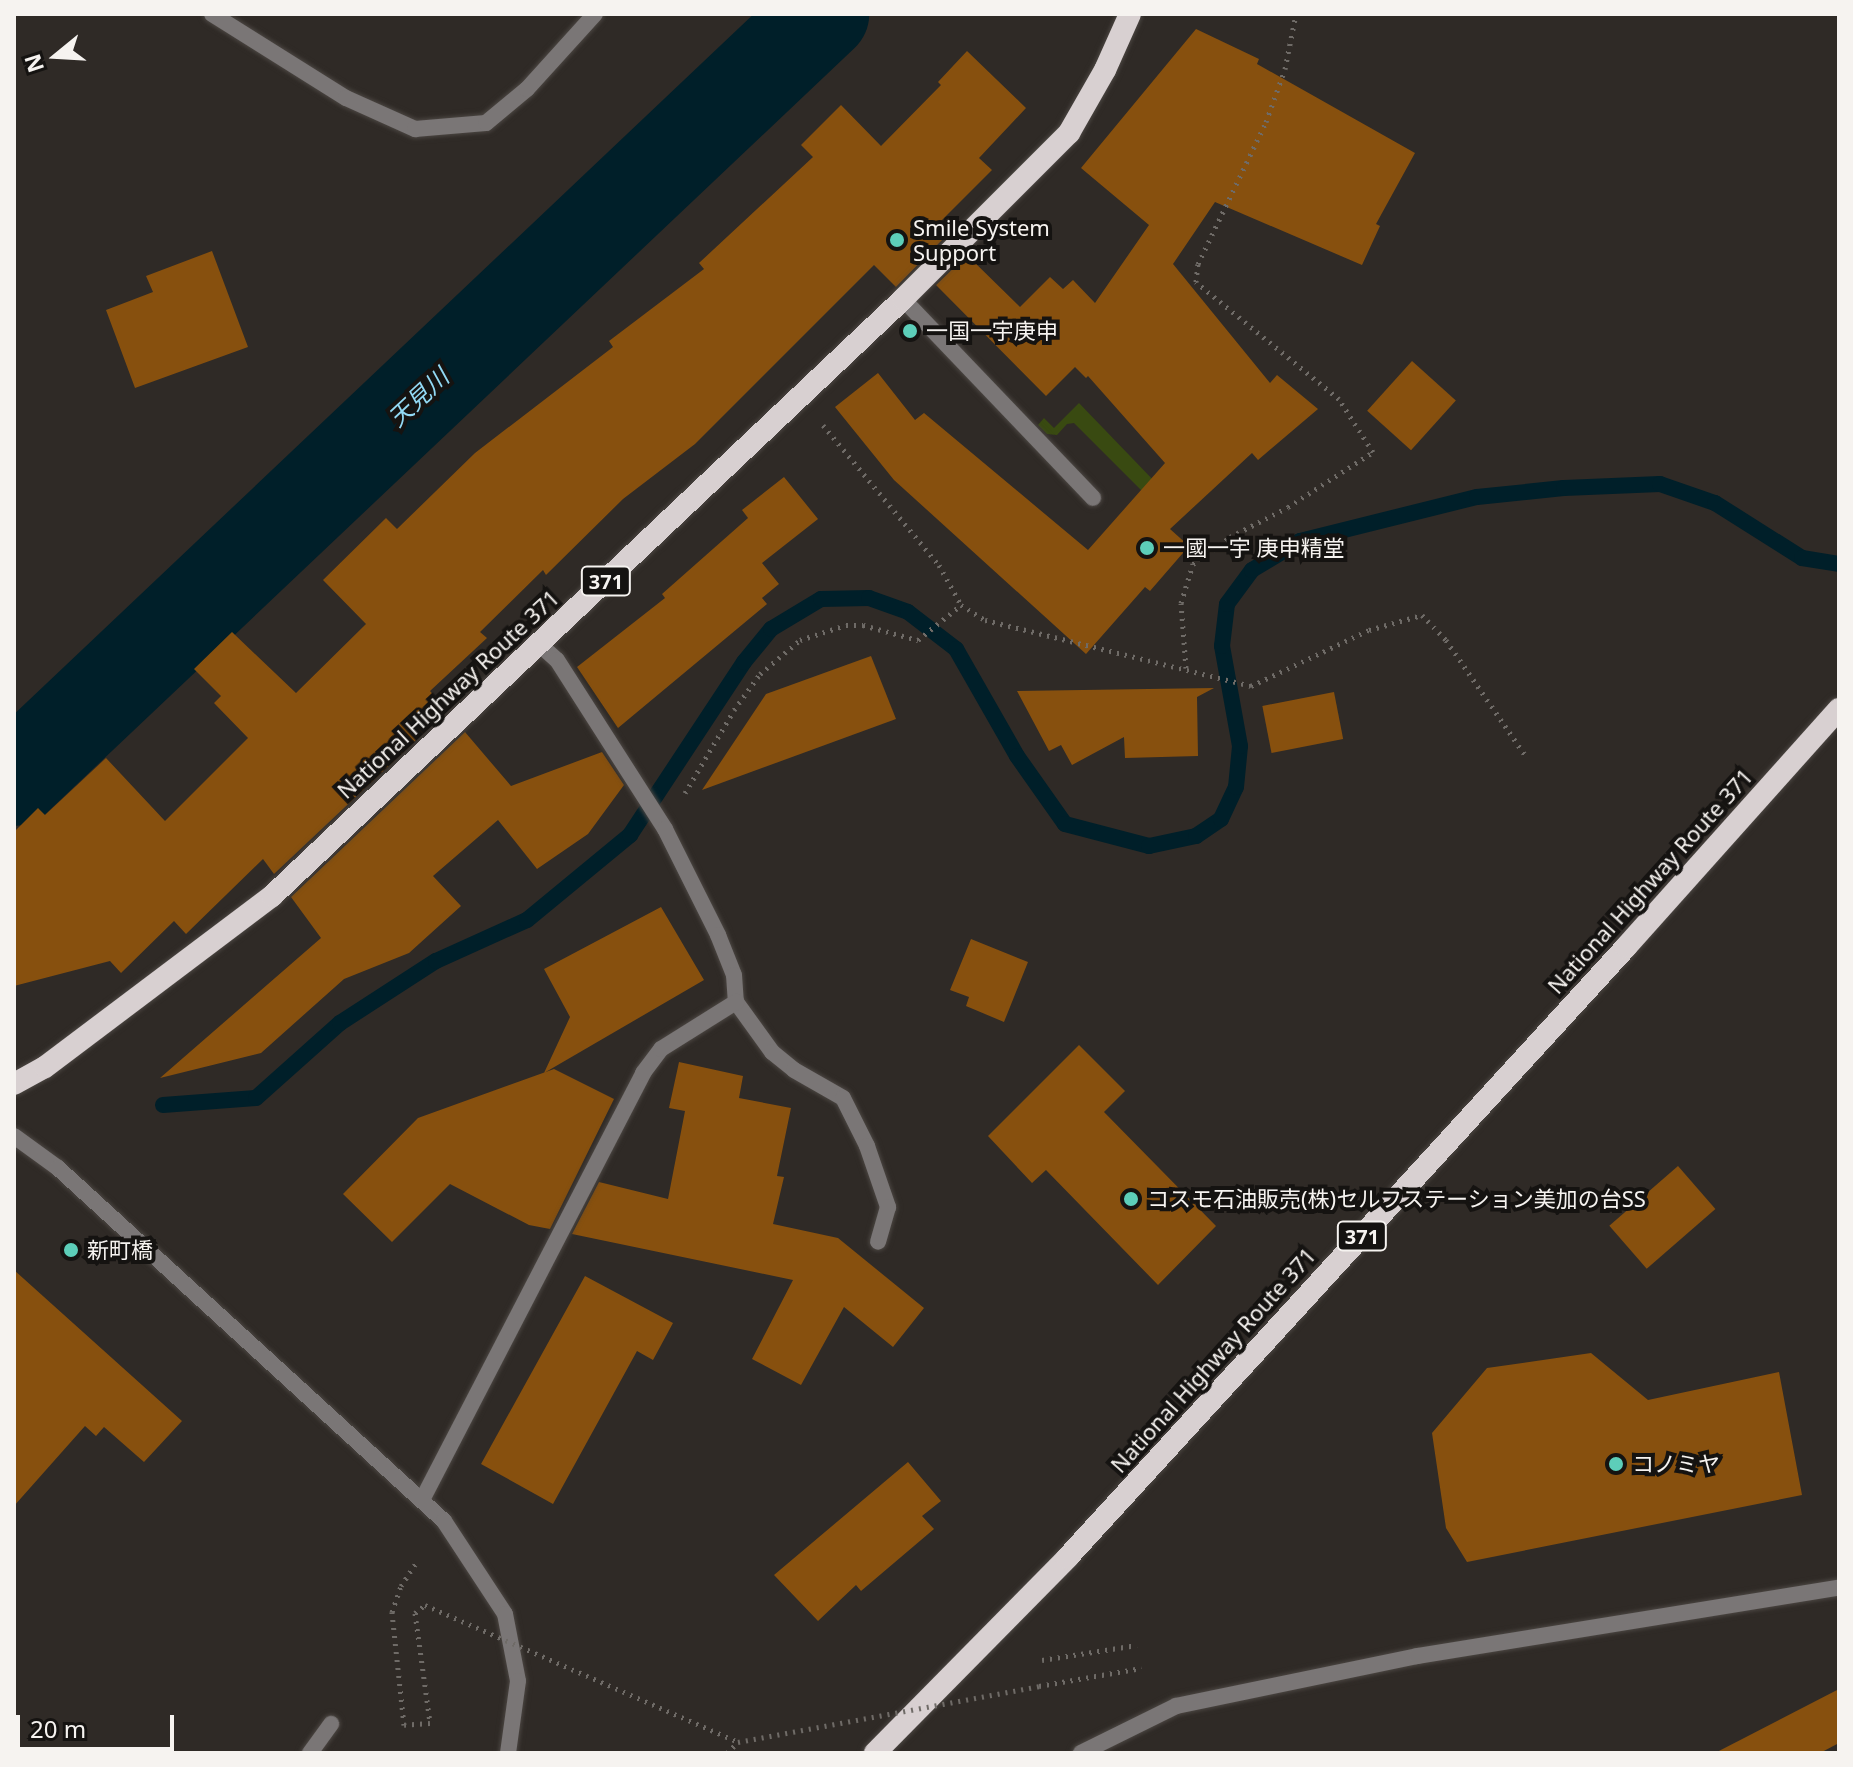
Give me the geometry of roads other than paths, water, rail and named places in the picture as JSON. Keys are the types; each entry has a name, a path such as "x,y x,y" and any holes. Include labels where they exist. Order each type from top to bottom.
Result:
{"highway":[{"name":"National Highway Route 371","path":"14,1084 45,1067 272,896 903,299 1069,133 1105,70 1130,14"},
{"name":"National Highway Route 371","path":"875,1753 1078,1546 1626,947 1839,709"}],"street":[{"path":"212,14 346,98 415,129 486,123 527,89 595,14"},
{"path":"903,299 1093,498"},
{"path":"539,644 557,660 662,824 718,935 734,975 736,1002 772,1052 794,1070 843,1098 867,1146 888,1207 878,1242"},
{"path":"422,1500 643,1073 661,1049 736,1002"},
{"path":"14,1136 58,1168 444,1521 505,1614 518,1681 508,1753"},
{"path":"1081,1753 1176,1706 1417,1656 1839,1588"},
{"path":"310,1753 331,1724"}],"waterway":[{"name":"天見川","path":"14,779 822,14"},
{"path":"163,1105 256,1098 340,1023 436,961 527,920 630,835 744,662 771,629 821,599 869,598 908,612 956,649 1017,756 1065,824 1149,846 1196,836 1221,819 1236,787 1240,746 1222,646 1227,604 1252,570 1300,541 1477,497 1564,488 1660,484 1715,503 1802,558 1839,564"}],"place":[{"name":"Smile System Support","path":"897,240"},
{"name":"一国一宇庚申","path":"910,331"},
{"name":"一國一宇 庚申精堂","path":"1147,548"},
{"name":"コスモ石油販売(株)セルフステーション美加の台SS","path":"1131,1199"},
{"name":"新町橋","path":"71,1250"},
{"name":"コノミヤ","path":"1616,1464"}]}
